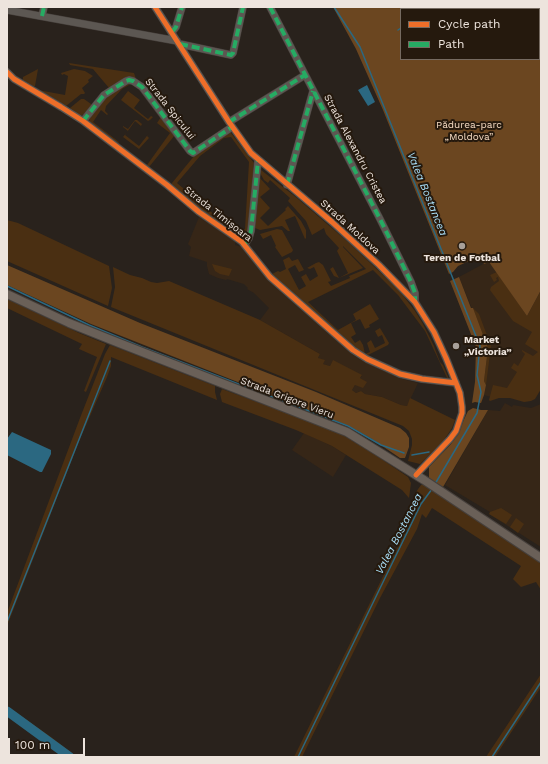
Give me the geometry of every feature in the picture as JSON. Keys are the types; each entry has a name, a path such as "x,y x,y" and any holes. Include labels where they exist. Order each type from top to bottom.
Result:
{"main road":[{"name":"Strada Grigore Vieru","path":"7,294 69,323 347,432 424,480 541,558"}],"street":[{"path":"42,16 44,7"},
{"name":"Strada Moldova","path":"155,7 245,146 258,161 332,222 379,265 415,302 434,332 456,383 462,407 460,421 456,431 416,475"},
{"path":"172,32 176,27 182,7"},
{"path":"7,10 178,43 231,56 233,53 243,7"},
{"name":"Strada Alexandru Cristea","path":"270,7 411,282 415,293 415,302"},
{"name":"Strada Timișoara","path":"7,72 14,79 61,106 83,121 167,185 199,212 245,244 270,277 353,350 367,359 400,374 422,379 456,383"},
{"path":"231,125 305,75"},
{"name":"Strada Spicului","path":"83,121 104,95 126,81 133,81 138,83 193,153 231,125"},
{"path":"288,185 313,91"},
{"path":"245,244 251,231 258,161"}],"shaded area":[{"path":"69,63 134,73 136,79 109,88 93,69 70,65"},
{"path":"38,69 35,86 23,80 23,77"},
{"path":"74,69 85,71 93,76 82,88 85,93 81,94 66,106 38,90 65,95 68,76 64,74 62,75 61,73"},
{"path":"132,82 122,89 106,106 105,111 108,114 107,115 101,110 93,122 119,142 118,143 90,122 89,119 103,98"},
{"path":"128,91 140,100 134,108 148,119 151,116 153,117 150,120 148,121 121,100"},
{"path":"81,99 84,99 91,104 91,107 85,114 79,116 70,108"},
{"path":"161,117 175,135 149,167 147,165 170,133 157,123"},
{"path":"135,120 142,124 141,126 135,121 128,131 123,126 128,129"},
{"path":"127,132 125,135 139,146 150,132 147,136 149,138 139,149 123,137"},
{"path":"227,133 231,133 254,163 248,235 246,238 243,238 207,215 172,185 172,183 199,150","holes":["231,137 249,162 245,229 239,232 217,217 177,183 200,156 224,138"]},
{"path":"261,170 297,198 348,242 398,289 423,324 440,362 443,365 449,379 448,380 425,331 398,295 373,270 308,302 338,330 356,320 353,314 370,304 379,319 369,325 370,327 365,329 360,319 351,323 356,334 351,337 355,343 360,340 365,354 370,352 367,343 371,340 375,348 385,343 382,335 378,337 375,331 380,328 389,343 388,345 366,356 358,352 272,274 286,269 283,260 289,257 292,261 298,259 304,270 299,272 295,265 288,269 299,290 306,286 301,277 306,274 310,281 318,276 314,267 310,269 307,268 319,262 323,265 331,281 328,282 331,286 366,269 343,246 363,268 339,278 348,273 337,251 339,248 326,234 324,228 312,235 306,221 288,201 290,198 270,180 268,183 264,180 260,173"},
{"path":"259,177 270,189 260,197 270,208 260,218 268,226 286,210 285,209 288,206 301,221 306,230 305,239 295,216 285,220 290,231 282,226 260,230 255,228 254,225"},
{"path":"199,217 206,222 214,224 235,241 235,245 242,247 259,267 262,273 285,295 374,366 402,379 418,383 407,406 382,397 365,394 361,391 356,393 352,390 355,385 366,382 360,378 362,376 333,361 330,366 323,364 318,358 320,354 260,320 269,308 254,293 247,289 248,288 244,284 218,278 209,274 207,262 189,256 191,247 188,244"},
{"path":"7,220 18,223 109,266 112,288 108,306 7,261"},
{"path":"277,229 282,230 293,250 282,257 275,247 276,246 271,235 263,239 260,234"},
{"path":"489,261 536,327 541,367 509,391 491,397 484,395 488,348 459,277"},
{"path":"212,264 232,269 229,276 215,271"},
{"path":"113,267 151,282 157,283 169,281 260,320 320,354 318,358 325,360 323,364 330,366 333,360 362,375 360,378 367,382 363,388 355,385 352,390 356,393 361,391 365,394 382,397 407,406 410,398 455,420 452,428 442,443 420,464 408,461 412,439 409,431 403,426 111,307 115,287"},
{"path":"333,267 339,278 334,276 330,269"},
{"path":"497,272 527,316 541,290 541,389 535,399 531,401 524,402 510,398 489,400 493,385 507,388 517,372 511,368 514,363 518,366 525,354 522,350 533,356 538,352 525,344 532,332 513,321 490,290 491,287 499,281 498,277 494,282 490,275"},
{"path":"7,299 106,344 86,392 84,391 97,357 79,349 82,344 7,308"},
{"path":"473,308 479,314 491,346 486,385 484,381 488,348"},
{"path":"110,345 215,386 217,400 111,357 111,366 107,377 80,439 7,626 7,613 80,418 105,354"},
{"path":"222,389 335,431 348,438 408,477 411,483 409,498 402,490 332,446 296,430 222,402 220,394"},
{"path":"505,403 512,407 513,405 531,408 541,404 541,547 489,514 490,512 445,485 488,410 500,411"},
{"path":"304,433 332,446 346,455 333,477 292,450"},
{"path":"421,485 426,485 541,561 541,590 536,582 521,587 513,579 521,566 432,508 426,518 422,514 417,529 380,598 302,757 294,757 400,542 416,492"},
{"path":"501,508 512,515 506,524 489,514 490,512"},
{"path":"516,518 524,524 518,533 510,527"},
{"path":"541,674 541,687 495,757 486,757"},
{"path":"7,706 77,757 65,757 7,714"}],"green space":[{"name":"Pădurea-parc „Moldova”","path":"333,7 529,7 400,8 400,60 540,60 540,51 541,290 527,316 489,262 484,264 480,256 458,266 449,274 383,110 356,49"},
{"path":"7,265 140,323 316,392 400,428 409,438 409,447 405,458 400,458 372,439 349,426 91,324 7,285"},
{"path":"459,277 471,308 473,308 488,348 484,381 486,385 481,403 472,403 475,382 476,347 450,281"},
{"path":"473,408 488,410 443,487 440,486 429,478 429,467 451,444 468,411"}],"water":[{"path":"367,85 375,102 368,106 358,90"},
{"path":"12,432 51,450 51,454 42,472 7,455 7,439"}],"waterway":[{"name":"Valea Bostancea","path":"334,7 360,47 480,346 477,375 481,392 477,413 435,484"},
{"path":"7,286 89,325 142,347 348,426 381,445 404,453"},
{"path":"7,622 110,361"},
{"path":"412,455 429,452"},
{"name":"Valea Bostancea","path":"298,757 421,504 432,489"},
{"path":"492,757 541,682"},
{"path":"7,711 70,757"}],"marked path":[{"path":"42,16 44,7"},
{"path":"172,32 176,27 182,7"},
{"path":"180,44 231,55 233,53 243,7"},
{"path":"270,7 411,282 415,293 415,302"},
{"path":"229,122 305,75"},
{"path":"83,121 104,95 129,80 142,87 193,153 232,127"},
{"path":"287,185 313,91"},
{"path":"245,244 251,231 258,161"}],"cycle path":[{"path":"155,7 229,122 251,153 332,222 379,265 415,302 434,332 460,393 462,413 456,431 416,475"},
{"path":"7,72 14,79 83,121 167,185 199,212 242,242 270,277 353,350 367,359 400,374 422,379 456,383"}],"place":[{"name":"Teren de Fotbal","path":"462,246"},
{"name":"Market „Victoria”","path":"456,346"}]}
